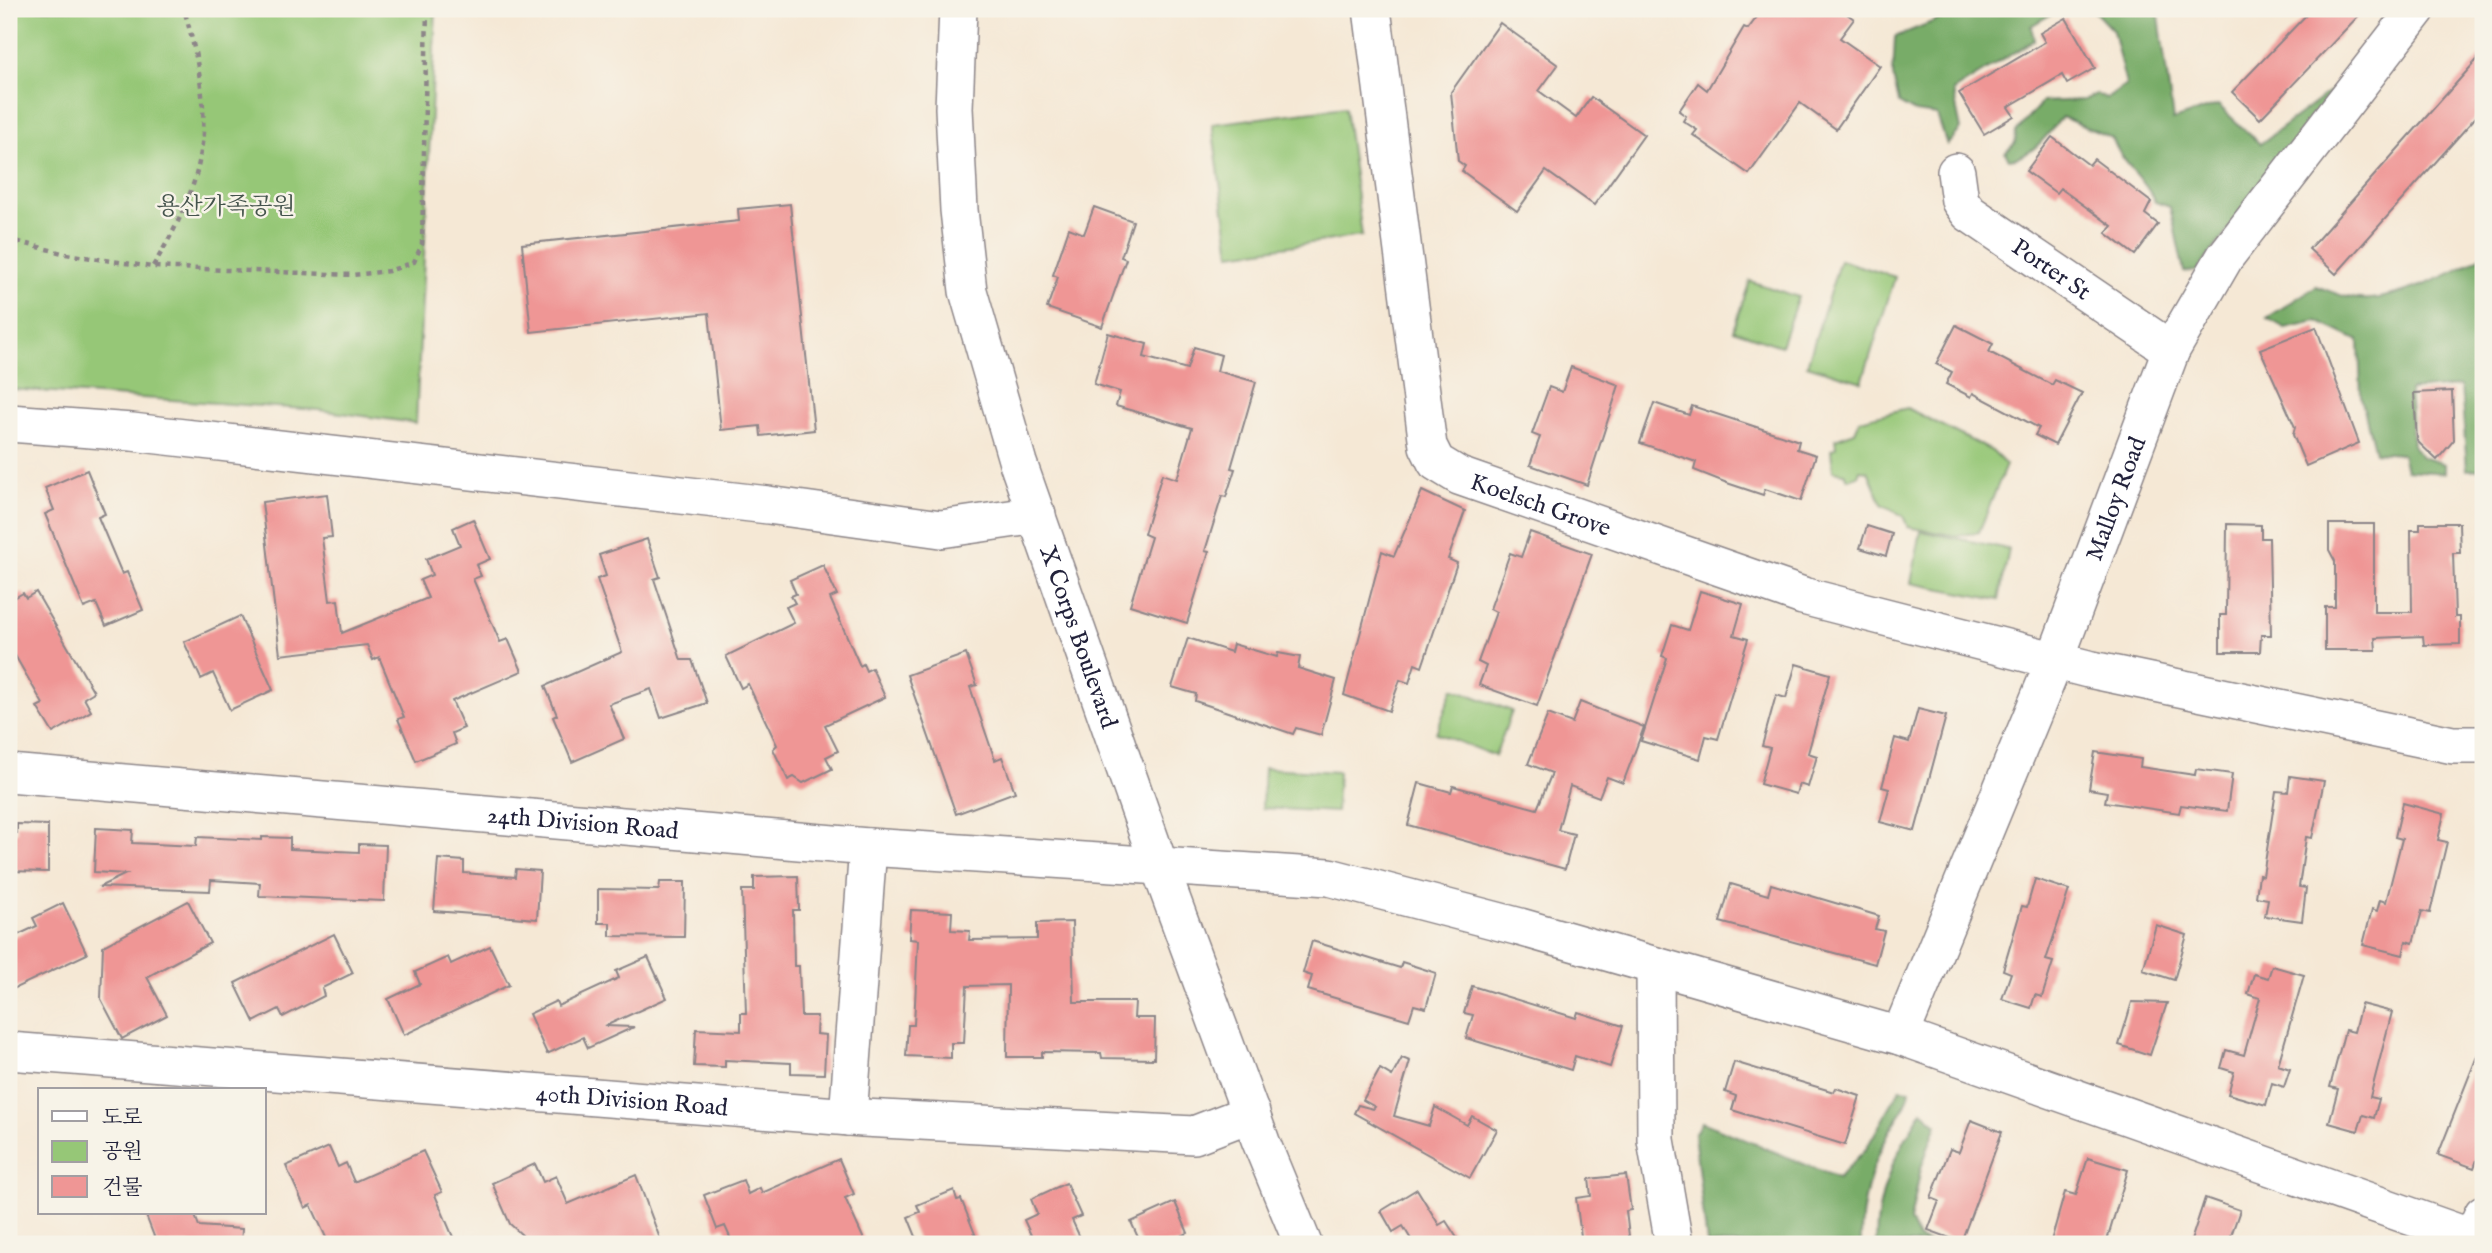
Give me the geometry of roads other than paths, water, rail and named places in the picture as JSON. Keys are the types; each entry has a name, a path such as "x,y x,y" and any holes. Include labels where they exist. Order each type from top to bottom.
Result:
{"street":[{"name":"X Corps Boulevard","path":"958,9 954,108 959,210 968,291 1018,463 1159,865 1303,1244"},
{"name":"Koelsch Grove","path":"1372,9 1428,446 1436,462 1459,476 1803,596 2072,665 2452,746 2483,745"},
{"name":"Malloy Road","path":"1900,1036 2072,665 2171,349 2225,257 2417,9"},
{"name":"Porter St","path":"1956,172 1960,201 1969,213 2171,349"},
{"path":"9,423 132,432 768,505 941,529 1037,515"},
{"name":"24th Division Road","path":"9,773 868,847 1328,877 1900,1036 2478,1226"},
{"path":"848,1116 868,847"},
{"path":"1655,966 1656,1140 1674,1244"},
{"name":"40th Division Road","path":"9,1051 848,1116 1194,1136 1251,1113"}],"park label":[{"name":"용산가족공원","path":"226,206"}]}
